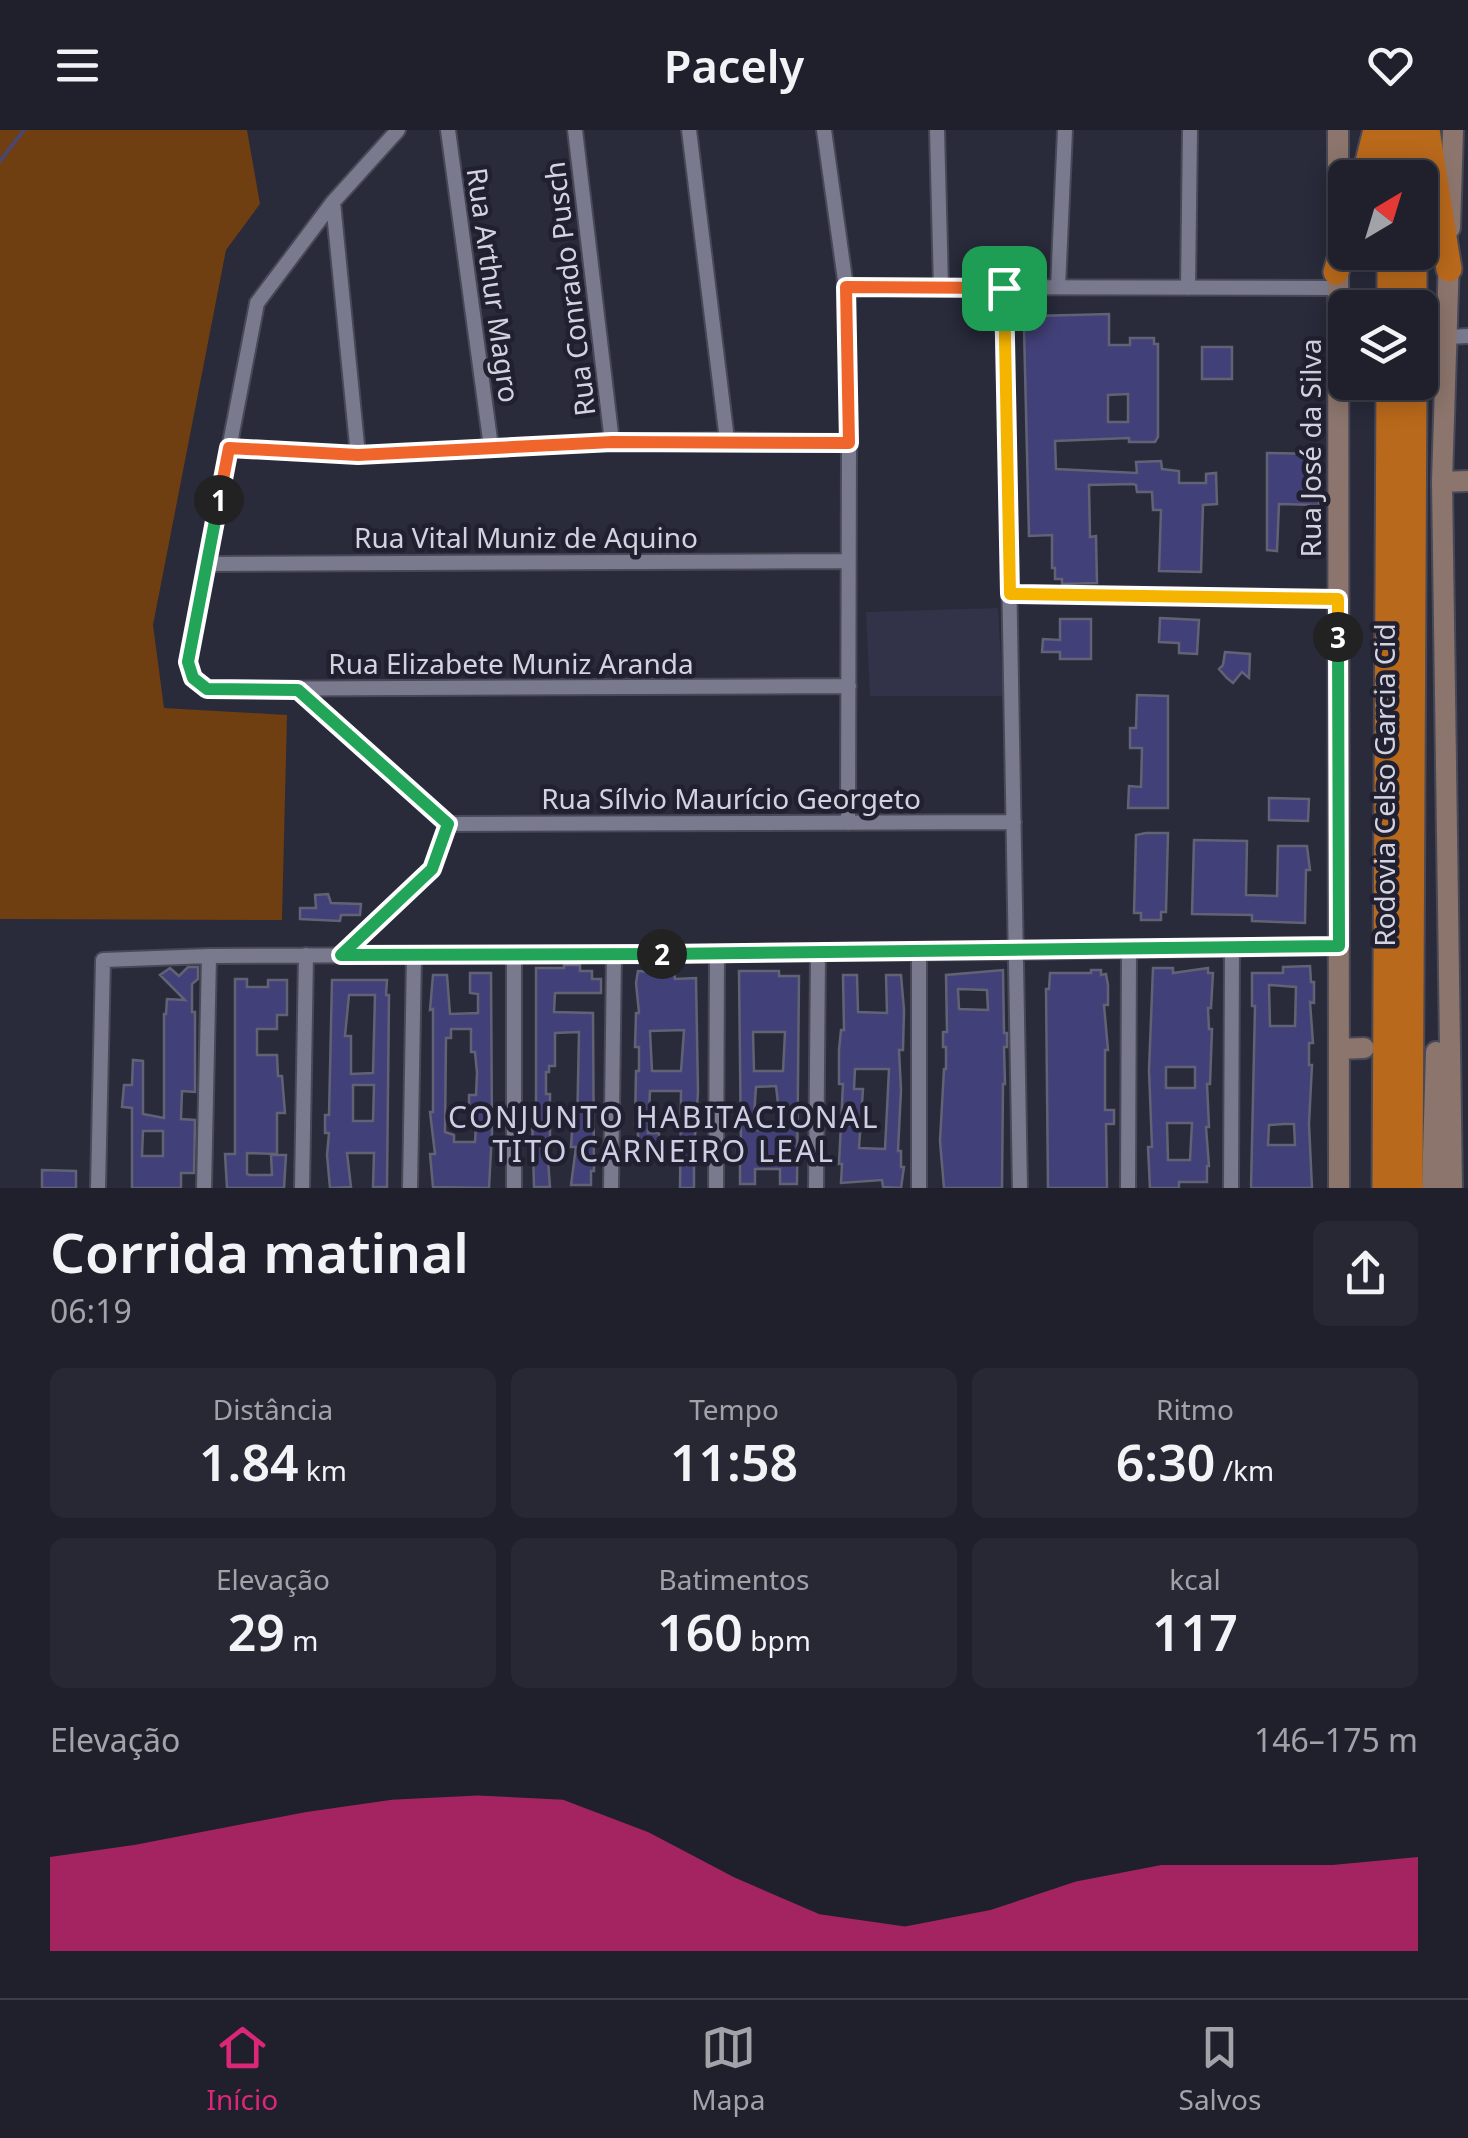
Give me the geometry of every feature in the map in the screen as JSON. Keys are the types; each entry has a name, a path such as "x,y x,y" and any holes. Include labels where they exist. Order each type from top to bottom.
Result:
{"highway":[{"path":"1368,160 1376,130"},
{"path":"1390,130 1390,160"},
{"path":"1414,130 1414,160"},
{"path":"1427,130 1449,269"},
{"path":"1336,280 1338,270"},
{"name":"Rodovia Celso Garcia Cid","path":"1386,1188 1390,400"},
{"name":"Rodovia Celso Garcia Cid","path":"1410,1188 1414,400"}],"street":[{"path":"206,564 257,302 332,202 398,130"},
{"name":"Rua Arthur Magro","path":"448,130 490,447"},
{"name":"Rua Conrado Pusch","path":"576,130 612,442"},
{"path":"689,130 726,440"},
{"path":"824,130 846,287 848,822"},
{"path":"937,130 941,287"},
{"path":"1058,288 1065,130"},
{"path":"1188,288 1190,130"},
{"name":"Rua José da Silva","path":"1338,130 1339,1188"},
{"path":"1432,1188 1440,1044 1442,482 1458,336 1449,269 1453,130"},
{"path":"332,202 358,455"},
{"path":"846,287 1188,288 1336,280"},
{"path":"1004,288 1020,1188"},
{"path":"229,448 358,455 612,442 849,443"},
{"path":"1442,482 1468,481"},
{"name":"Rua Vital Muniz de Aquino","path":"206,564 847,560"},
{"name":"Rua Elizabete Muniz Aranda","path":"206,564 188,662 193,678 207,689 849,686"},
{"path":"1010,594 1338,599"},
{"path":"298,690 448,824 432,869 341,955"},
{"name":"Rua Sílvio Maurício Georgeto","path":"448,824 1014,822"},
{"path":"98,1188 103,960 1339,946"},
{"path":"1232,948 1232,1188"},
{"path":"1128,950 1128,1188"},
{"path":"816,1188 818,953"},
{"path":"918,953 919,1188"},
{"path":"514,954 514,1188"},
{"path":"612,1188 614,954"},
{"path":"716,1188 717,954"},
{"path":"302,1188 306,955"},
{"path":"410,1188 414,955"},
{"path":"204,1188 209,956"},
{"path":"1440,1044 1452,1188"},
{"path":"1338,1049 1364,1048"}],"shaded area":[{"path":"0,130 247,130 260,204 226,250 153,625 164,708 287,715 282,920 0,919"},
{"path":"998,608 1003,696 870,696 866,612"}],"building":[{"path":"1109,314 1109,345 1130,345 1130,338 1154,338 1154,344 1158,344 1155,442 1129,442 1129,438 1055,441 1056,469 1137,473 1136,462 1161,461 1162,469 1179,471 1179,483 1206,483 1206,474 1216,473 1217,504 1203,505 1201,572 1159,571 1161,510 1153,510 1152,492 1137,492 1133,484 1089,485 1090,537 1096,536 1097,583 1062,584 1062,579 1055,579 1052,535 1029,536 1024,329 1035,329 1035,316","holes":["1128,394 1128,422 1108,422 1108,395"]},
{"path":"1202,347 1232,347 1232,379 1202,379"},
{"path":"1267,453 1318,454 1319,505 1279,504 1277,551 1267,550"},
{"path":"1160,618 1199,620 1197,654 1179,653 1179,643 1159,642"},
{"path":"1060,619 1091,619 1091,659 1060,659 1060,652 1042,652 1043,639 1060,640"},
{"path":"1225,652 1250,654 1249,678 1242,672 1233,683 1227,678 1219,669"},
{"path":"1137,695 1168,696 1168,808 1128,808 1129,786 1141,787 1142,748 1130,748 1130,728 1136,728"},
{"path":"1269,798 1309,799 1308,821 1269,820"},
{"path":"1168,833 1166,912 1161,912 1161,920 1141,920 1141,913 1134,913 1136,835"},
{"path":"1194,840 1247,841 1246,895 1277,896 1278,846 1307,846 1310,870 1306,870 1305,923 1252,921 1252,915 1192,914"},
{"path":"328,894 331,903 361,904 360,915 341,915 340,921 300,919 300,908 316,908 315,895"},
{"path":"580,965 580,971 592,971 592,979 601,979 601,993 555,993 554,1012 593,1013 594,1171 591,1185 571,1185 576,1147 571,1147 572,1131 577,1131 579,1032 555,1033 555,1066 549,1066 546,1072 546,1094 550,1094 550,1187 534,1187 536,968"},
{"path":"1310,966 1314,982 1314,1003 1310,1002 1313,1043 1309,1043 1312,1188 1251,1188 1255,1006 1252,973 1283,973 1283,967","holes":["1269,985 1296,987 1295,1026 1270,1026","1294,1124 1295,1145 1268,1145 1269,1125"]},
{"path":"188,967 198,967 198,979 192,984 195,1092 182,1091 181,1119 195,1120 194,1173 181,1173 181,1188 132,1188 132,1108 122,1107 124,1085 132,1085 133,1060 143,1061 143,1114 164,1118 164,1014 167,999 185,1000 160,975 170,968 179,976","holes":["143,1131 163,1131 163,1156 142,1156"]},
{"path":"651,967 674,967 675,979 696,978 698,1092 694,1188 680,1188 681,1091 650,1091 648,1133 659,1133 659,1146 638,1146 636,983 638,971 651,972","holes":["684,1030 681,1071 652,1071 650,1031"]},
{"path":"1153,968 1173,968 1173,973 1208,968 1208,973 1213,973 1208,1008 1212,1029 1207,1084 1207,1182 1179,1182 1179,1188 1150,1188","holes":["1166,1067 1195,1067 1195,1088 1166,1088","1167,1123 1192,1123 1190,1160 1168,1160"]},
{"path":"1003,970 1007,1047 1002,1188 944,1188 940,1141 946,1069 946,975","holes":["958,989 987,990 988,1010 959,1009"]},
{"path":"1091,970 1106,974 1108,985 1108,1005 1104,1005 1108,1050 1105,1110 1114,1110 1114,1124 1106,1124 1107,1188 1048,1188 1046,989 1050,973"},
{"path":"739,971 779,971 779,976 799,976 797,1184 780,1184 780,1169 755,1169 755,1184 740,1184 737,1149 741,1149","holes":["753,1032 785,1032 783,1071 754,1071","776,1086 781,1130 753,1130 756,1087"]},
{"path":"470,973 491,973 489,1188 433,1187 433,975 447,975 450,1014 478,1013 478,994 470,993","holes":["451,1029 471,1029 471,1052 475,1052 477,1073 476,1095 469,1095 469,1107 477,1107 475,1142 454,1142 454,1135 445,1132 446,1038 451,1038"]},
{"path":"843,975 857,975 858,1012 887,1013 886,975 901,975 901,1188 883,1187 882,1180 841,1183 843,1084 839,1084 839,1050 844,1030","holes":["855,1069 889,1069 885,1149 859,1148 863,1089 854,1089"]},
{"path":"235,979 247,979 247,987 268,987 268,980 287,980 287,1015 277,1015 277,1029 257,1029 257,1055 277,1055 278,1076 282,1076 285,1113 277,1113 277,1154 247,1153 250,1175 272,1175 271,1155 286,1155 284,1188 227,1188 225,1154 235,1154"},
{"path":"332,980 387,980 387,1187 373,1187 374,1153 347,1153 351,1187 330,1188 329,1133 325,1133 325,1115 329,1115","holes":["349,995 375,995 373,1073 351,1074 351,1036 345,1036","353,1085 374,1085 373,1121 353,1121"]},
{"path":"42,1170 76,1171 76,1188 42,1188"}],"waterway":[{"path":"0,161 24,130"}],"district":[{"name":"CONJUNTO HABITACIONAL TITO CARNEIRO LEAL","path":"664,1133"}],"route":[{"path":"846,287 1004,288 1010,594 1338,599 1339,946 1017,952 341,955 432,869 448,824 298,690 207,689 193,678 188,662 229,448 358,455 612,442 849,443 846,287"}]}
